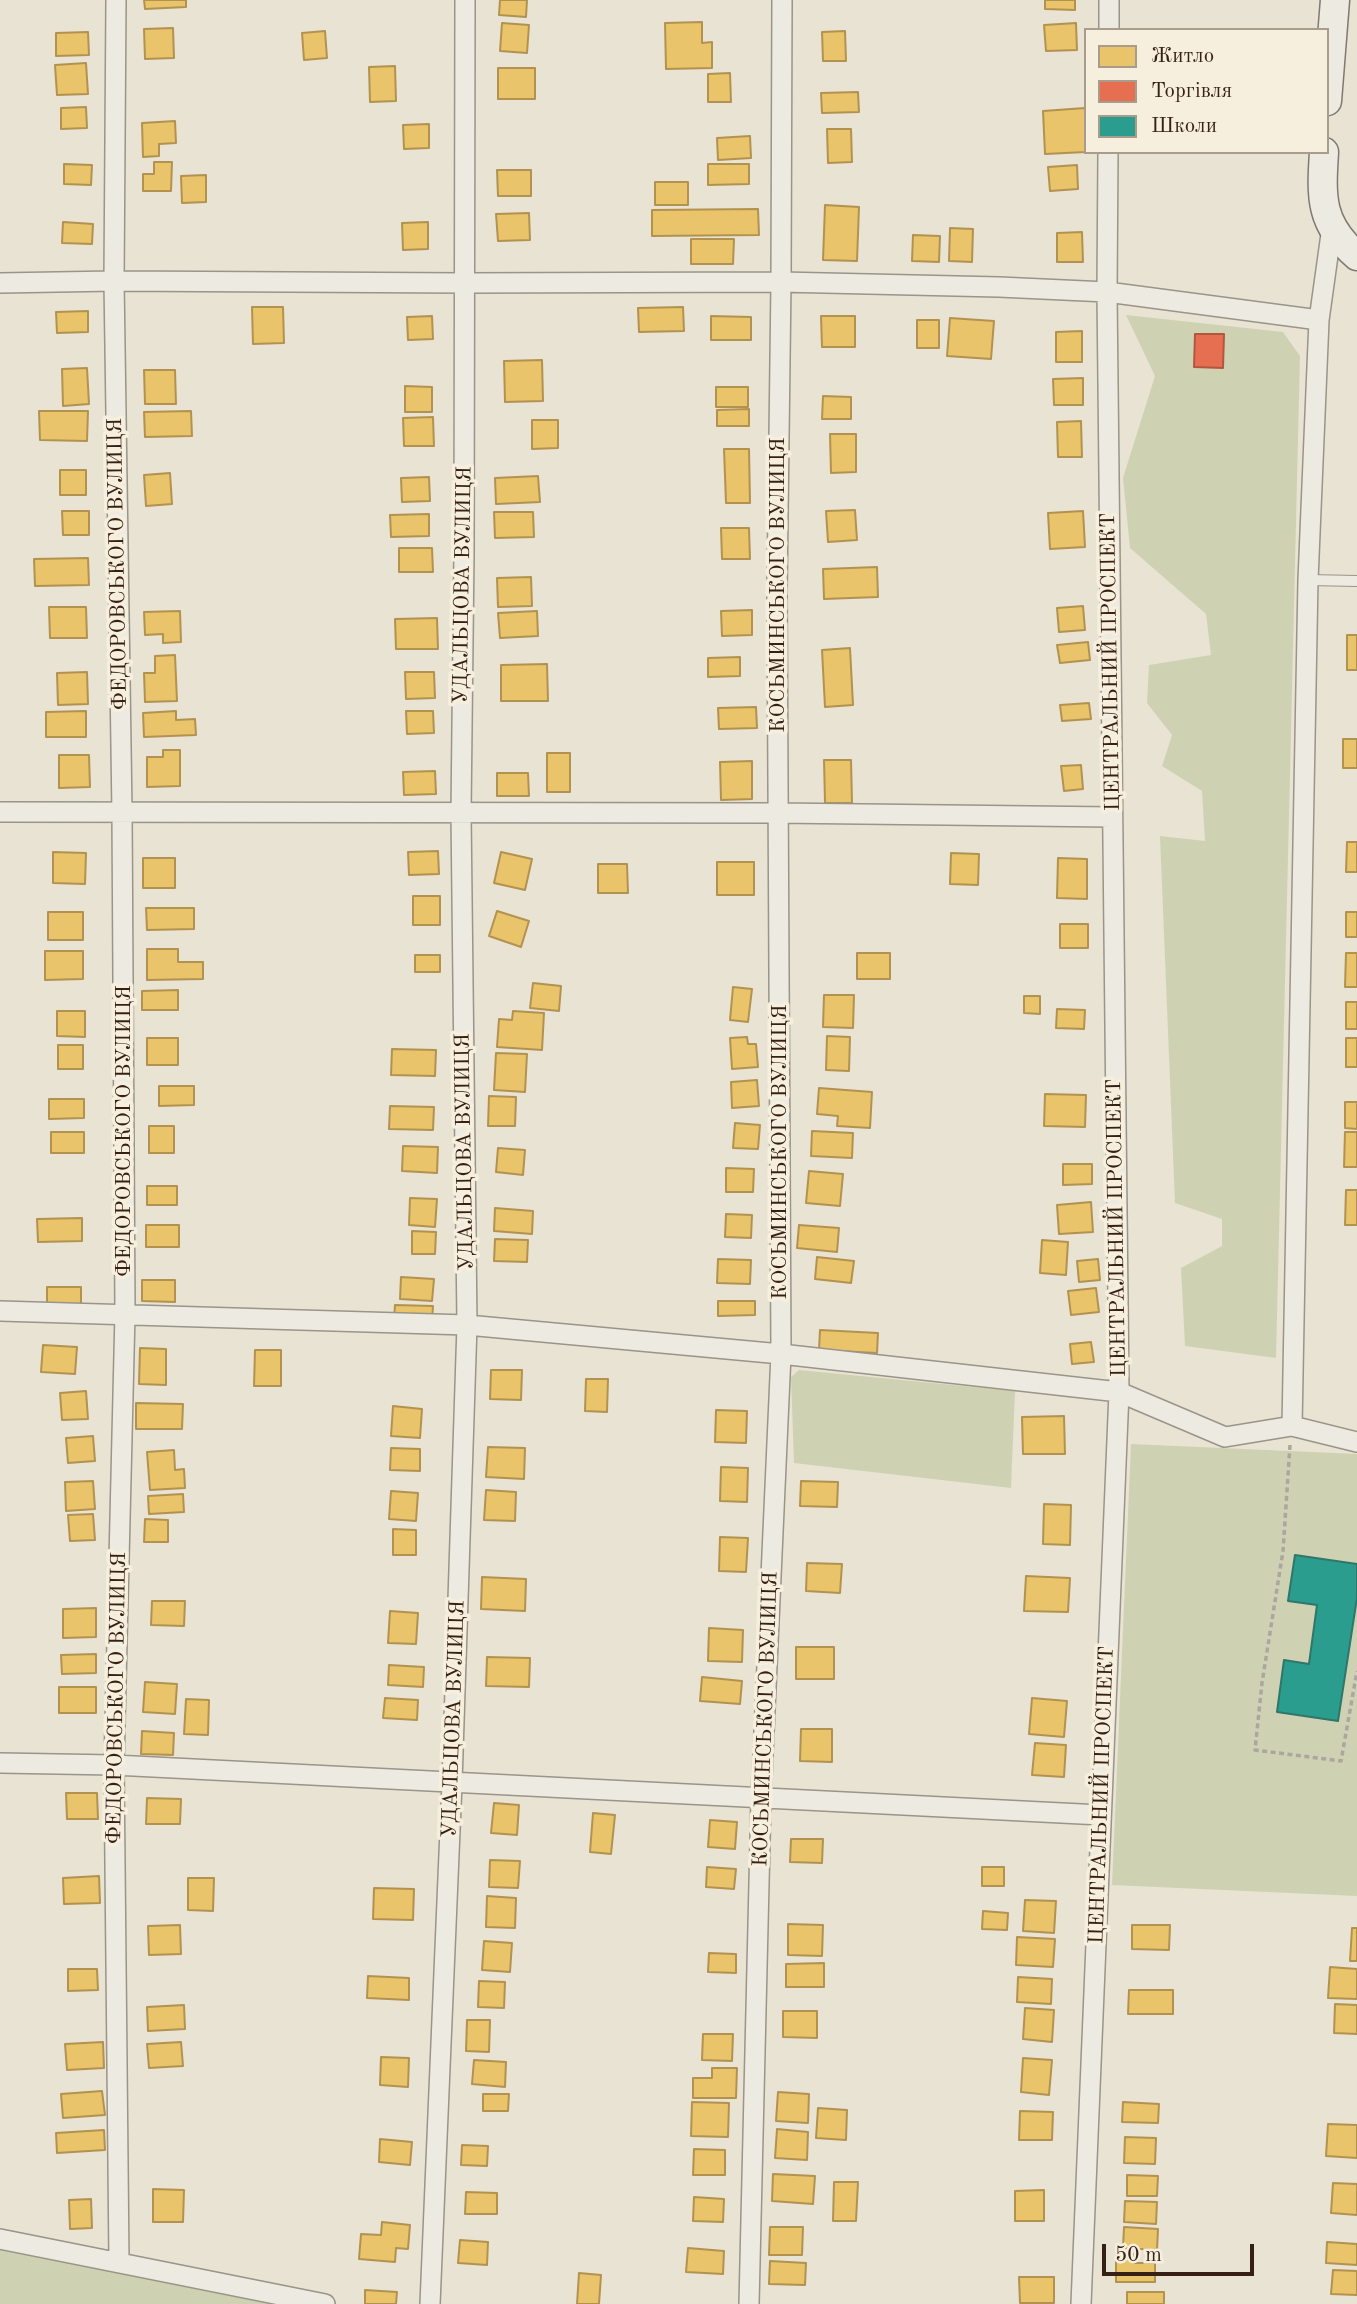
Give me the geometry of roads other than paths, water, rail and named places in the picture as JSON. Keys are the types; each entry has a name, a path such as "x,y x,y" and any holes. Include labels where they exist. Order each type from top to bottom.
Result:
{"main road":[{"path":"1329,76 1335,0"},
{"path":"1324,154 1321,193 1332,227 1344,245 1357,256"}],"street":[{"name":"ФЕДОРОВСЬКОГО ВУЛИЦЯ","path":"116,0 114,281 122,813 125,1313 114,1765 119,2262"},
{"name":"УДАЛЬЦОВА ВУЛИЦЯ","path":"430,2304 452,1783 467,1325 461,813 465,0"},
{"name":"КОСЬМИНСЬКОГО ВУЛИЦЯ","path":"749,2304 761,1798 781,1354 777,592 782,0"},
{"path":"1109,0 1109,28"},
{"name":"ЦЕНТРАЛЬНИЙ ПРОСПЕКТ","path":"1081,2304 1119,1392 1107,292 1108,154"},
{"path":"1292,1426 1308,580 1319,320 1332,227"},
{"path":"0,283 781,282 999,287 1107,292 1319,320"},
{"path":"0,811 778,813 1112,817"},
{"path":"0,1311 467,1325 781,1354 1119,1392 1225,1437 1292,1426 1357,1442"},
{"path":"0,1763 114,1765 1101,1815"},
{"path":"0,2239 325,2304"}],"lane":[{"path":"1308,580 1357,581"}]}
